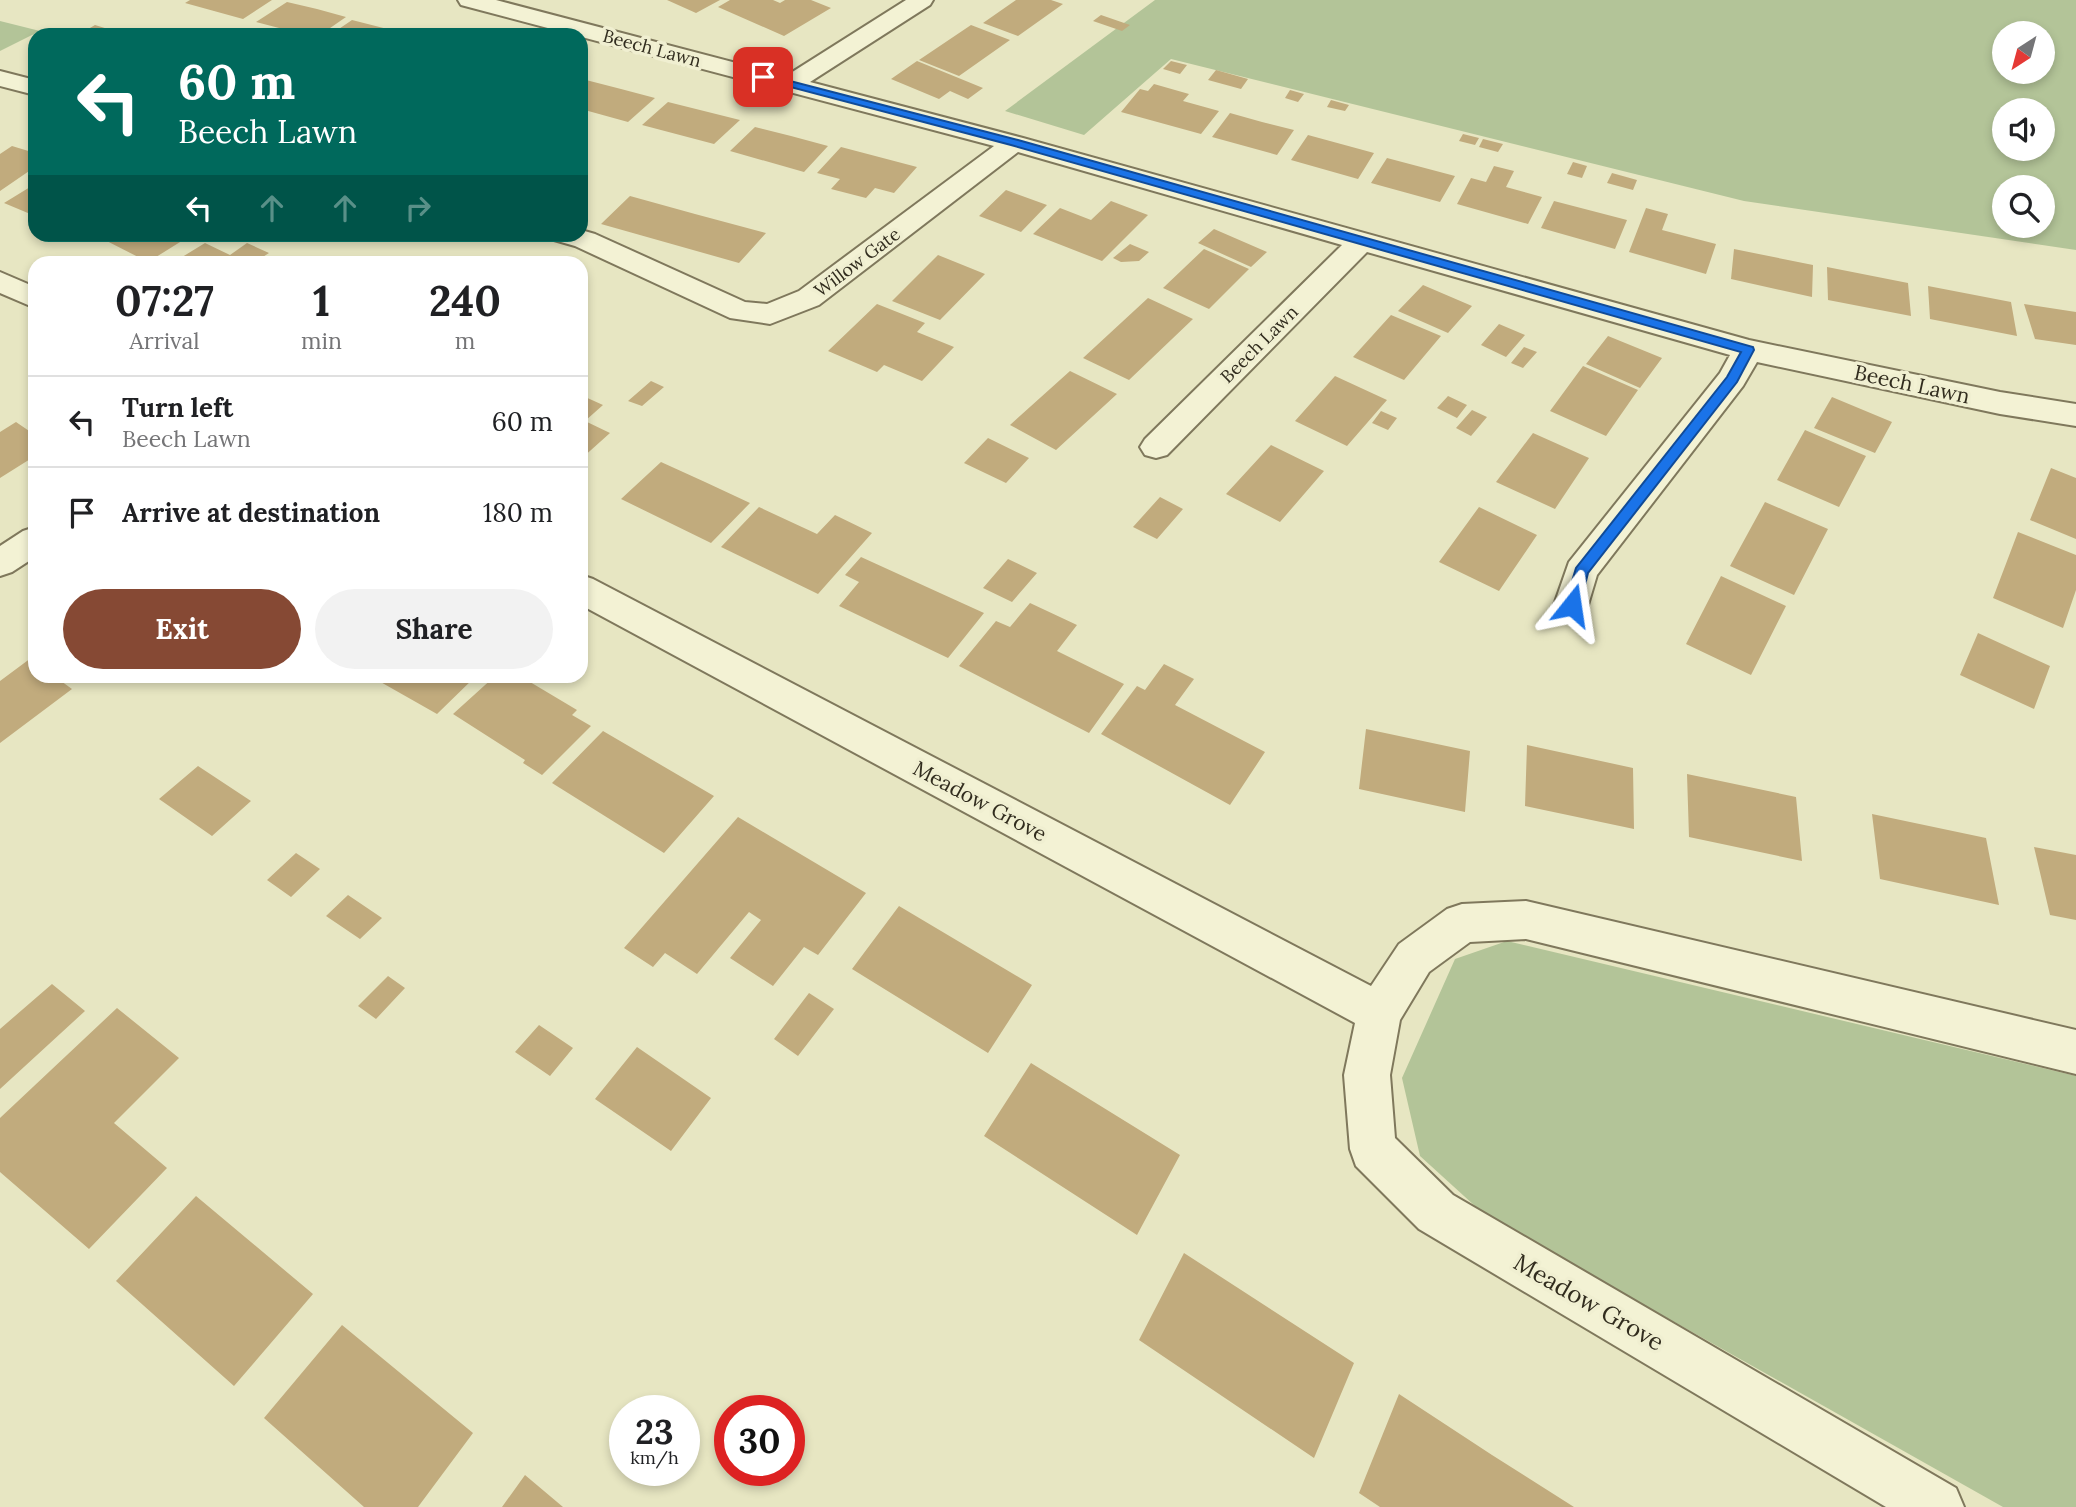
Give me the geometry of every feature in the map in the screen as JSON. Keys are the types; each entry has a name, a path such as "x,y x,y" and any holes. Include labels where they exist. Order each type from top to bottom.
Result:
{"street":[{"name":"Beech Lawn","path":"469,0 575,28"},
{"path":"790,85 922,0"},
{"name":"Beech Lawn","path":"588,32 1014,143 1748,350 2000,403 2076,415"},
{"path":"0,78 28,86"},
{"name":"Willow Gate","path":"588,241 740,311 770,314 809,298 1014,143"},
{"name":"Beech Lawn","path":"1156,447 1362,241"},
{"path":"0,281 28,295"},
{"path":"1572,605 1581,572 1732,379 1748,350"},
{"path":"0,563 28,545"},
{"name":"Meadow Grove","path":"588,593 1379,1013"},
{"name":"Meadow Grove","path":"1937,1507 1436,1212 1373,1149 1367,1075 1379,1013 1414,958 1462,923 1526,920 2076,1052"}],"green space":[{"path":"1155,0 2076,0 2076,250 1995,238 2055,238 2055,175 1992,175 1992,238 1744,201 1171,59 1084,135 1005,111"},
{"path":"0,21 28,28 28,37 0,51"},
{"path":"1507,941 2076,1076 2076,1507 2003,1507 1486,1216 1420,1156 1402,1078 1455,959"}],"building":[{"path":"190,0 272,0 243,19 185,3"},
{"path":"667,0 720,0 696,13"},
{"path":"730,0 773,0 780,3 785,0 811,0 831,8 784,36 718,7"},
{"path":"1016,0 1051,0 1063,4 1018,36 983,23"},
{"path":"287,2 346,17 330,28 279,28 256,22"},
{"path":"1101,15 1130,25 1122,31 1093,21"},
{"path":"352,20 383,28 340,28"},
{"path":"971,25 1010,40 959,76 919,60"},
{"path":"917,61 983,88 968,99 950,91 939,99 891,79"},
{"path":"1171,61 1187,65 1180,74 1163,69"},
{"path":"1216,70 1248,79 1241,89 1208,80"},
{"path":"588,81 655,98 628,122 588,111"},
{"path":"1154,84 1189,94 1183,101 1219,111 1201,134 1121,112 1140,89 1148,91"},
{"path":"1290,90 1304,94 1298,102 1285,98"},
{"path":"1331,100 1349,105 1345,111 1327,107"},
{"path":"668,102 740,120 714,144 642,125"},
{"path":"1230,113 1294,130 1277,155 1212,137"},
{"path":"755,127 828,146 804,172 730,151"},
{"path":"1463,134 1479,138 1475,145 1459,141"},
{"path":"1308,135 1374,153 1358,179 1291,160"},
{"path":"1483,139 1503,144 1498,152 1479,147"},
{"path":"12,146 28,151 28,172 0,191 0,154"},
{"path":"841,147 917,167 894,193 875,188 866,198 831,189 840,179 817,173"},
{"path":"1387,158 1455,176 1440,202 1371,183"},
{"path":"1573,162 1587,166 1582,178 1567,174"},
{"path":"1494,166 1514,171 1506,187 1542,197 1528,224 1457,204 1471,178 1486,182"},
{"path":"1612,173 1637,180 1633,190 1607,183"},
{"path":"28,188 28,213 4,203"},
{"path":"1006,190 1047,205 1021,232 979,216"},
{"path":"630,196 766,233 739,263 601,224"},
{"path":"1111,201 1148,215 1102,261 1033,234 1060,208 1091,220"},
{"path":"1554,201 1627,220 1615,249 1541,228"},
{"path":"1646,208 1668,214 1662,230 1716,244 1706,274 1629,252"},
{"path":"1214,229 1267,252 1251,267 1198,243"},
{"path":"109,242 180,242 158,256 136,256"},
{"path":"205,243 230,255 247,243 269,253 264,256 184,256"},
{"path":"1130,244 1149,252 1139,261 1121,262 1113,258"},
{"path":"1204,249 1249,269 1209,309 1163,288"},
{"path":"1734,249 1813,265 1812,297 1731,279"},
{"path":"938,255 985,274 940,320 892,301"},
{"path":"1827,267 1908,283 1911,316 1828,300"},
{"path":"1423,285 1472,306 1448,333 1398,311"},
{"path":"1928,286 2011,302 2017,336 1930,319"},
{"path":"1148,298 1193,319 1129,380 1083,358"},
{"path":"877,304 925,323 917,332 954,347 922,381 884,365 877,372 828,351"},
{"path":"2024,304 2076,312 2076,345 2035,339"},
{"path":"1391,315 1441,336 1404,380 1353,357"},
{"path":"1499,324 1525,335 1506,357 1481,345"},
{"path":"1608,336 1662,358 1640,388 1586,364"},
{"path":"1524,347 1537,352 1523,368 1511,363"},
{"path":"1583,366 1638,390 1606,436 1550,411"},
{"path":"1070,371 1117,394 1056,450 1010,425"},
{"path":"1335,376 1387,400 1347,446 1295,421"},
{"path":"651,381 664,387 642,406 628,401"},
{"path":"1448,396 1467,405 1457,418 1437,408"},
{"path":"1832,397 1892,422 1875,453 1814,428"},
{"path":"588,398 603,405 588,418"},
{"path":"1472,410 1487,417 1471,436 1456,428"},
{"path":"1381,411 1397,418 1388,430 1372,423"},
{"path":"16,422 28,430 28,460 0,478 0,432"},
{"path":"588,422 610,433 588,453"},
{"path":"1805,430 1866,456 1839,507 1777,480"},
{"path":"1533,433 1589,458 1555,509 1496,482"},
{"path":"988,438 1029,458 1006,483 964,463"},
{"path":"1271,445 1324,471 1280,522 1226,494"},
{"path":"661,462 750,503 711,543 621,499"},
{"path":"2051,468 2076,478 2076,539 2030,520"},
{"path":"1160,497 1183,509 1157,539 1133,527"},
{"path":"1765,502 1828,529 1794,595 1730,566"},
{"path":"759,507 817,534 835,515 872,533 818,594 721,547"},
{"path":"1479,507 1537,535 1499,591 1439,562"},
{"path":"2018,532 2076,555 2076,590 2063,628 1993,598"},
{"path":"861,557 984,613 948,658 839,606 859,582 845,575"},
{"path":"1008,559 1037,573 1012,602 983,588"},
{"path":"1721,576 1786,606 1751,675 1686,644"},
{"path":"1030,603 1077,625 1057,651 1124,684 1089,733 959,666 996,621 1010,627"},
{"path":"1978,633 2050,666 2034,709 1960,675"},
{"path":"28,660 28,683 64,683 72,689 0,743 0,681"},
{"path":"1164,664 1194,679 1175,705 1265,752 1230,805 1101,734 1137,686 1145,690"},
{"path":"382,683 469,683 437,714"},
{"path":"487,683 532,683 577,710 572,715 591,726 542,775 523,763 525,760 453,714"},
{"path":"1366,729 1470,751 1465,812 1359,789"},
{"path":"603,731 714,796 664,853 552,783"},
{"path":"1527,745 1633,768 1634,829 1525,806"},
{"path":"198,766 251,801 212,836 159,799"},
{"path":"1687,774 1796,797 1802,861 1689,837"},
{"path":"1872,814 1986,838 1999,905 1880,879"},
{"path":"738,817 866,893 818,955 804,947 773,986 730,958 761,920 749,912 697,974 665,953 653,967 624,948"},
{"path":"2034,847 2076,855 2076,920 2050,915"},
{"path":"296,853 320,869 291,897 267,880"},
{"path":"348,895 382,918 360,939 326,916"},
{"path":"899,906 1032,985 988,1053 852,969"},
{"path":"388,976 405,988 376,1019 358,1006"},
{"path":"52,984 85,1011 0,1089 0,1029"},
{"path":"809,993 834,1009 798,1056 774,1039"},
{"path":"117,1008 179,1058 114,1123 167,1168 89,1249 0,1172 0,1118"},
{"path":"539,1025 573,1048 550,1076 515,1052"},
{"path":"637,1047 711,1098 671,1151 595,1099"},
{"path":"1031,1063 1180,1155 1137,1235 984,1136"},
{"path":"196,1196 313,1294 234,1386 116,1281"},
{"path":"1184,1253 1354,1363 1314,1458 1139,1340"},
{"path":"342,1325 473,1433 418,1507 364,1507 264,1418"},
{"path":"1399,1394 1574,1507 1380,1507 1359,1493"},
{"path":"525,1475 563,1507 502,1507"}],"route":[{"path":"763,77 1014,143 1748,350 1732,379 1581,572 1572,605"}]}
